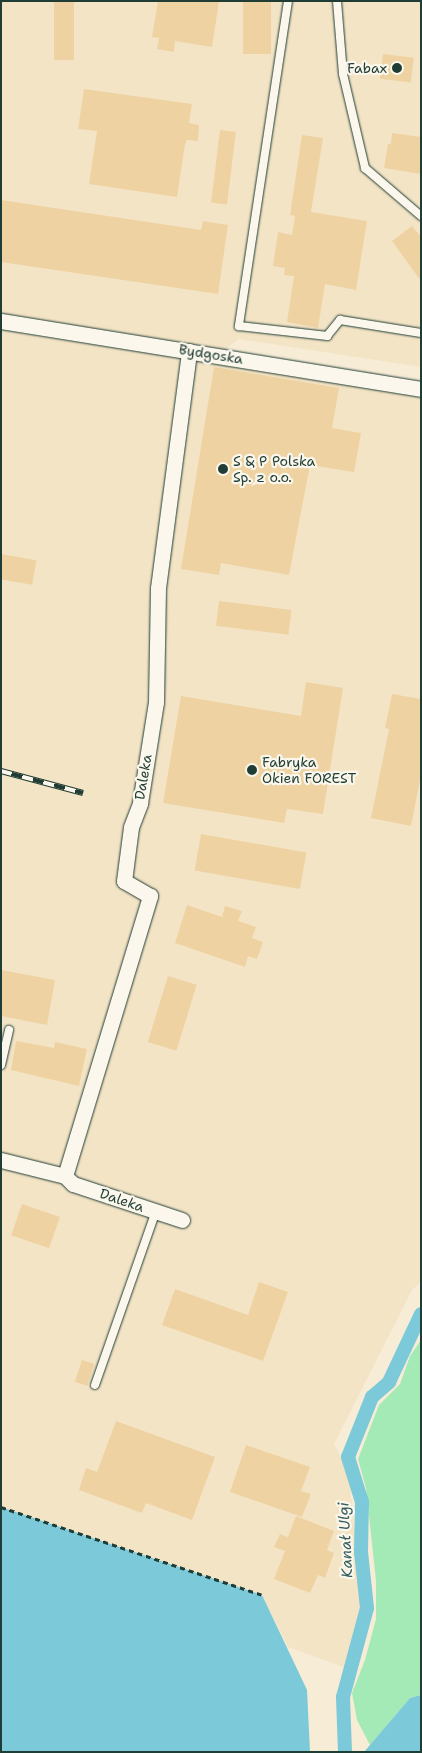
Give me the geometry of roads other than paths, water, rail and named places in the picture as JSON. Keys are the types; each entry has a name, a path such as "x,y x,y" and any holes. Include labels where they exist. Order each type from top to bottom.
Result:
{"street":[{"name":"Bydgoska","path":"1,321 421,389"},
{"name":"Daleka","path":"65,1176 150,896 124,881 131,828 140,803 156,702 158,588 189,351"},
{"name":"Daleka","path":"1,1160 65,1176 74,1184 182,1220"}],"lane":[{"path":"288,1 239,326 328,336 340,320 421,333"},
{"path":"337,1 343,74 365,168 421,216"},
{"path":"1,1065 9,1030"},
{"path":"95,1385 156,1211"}],"water":[{"path":"1,1507 262,1595 307,1690 310,1752 1,1752"},
{"path":"421,1695 421,1752 364,1752 410,1698"}],"waterway":[{"name":"Kanał Ulgi","path":"345,1752 343,1697 367,1608 361,1552 362,1502 348,1457 372,1397 389,1382 421,1314"}],"railway":[{"path":"1,771 83,793"}],"place":[{"name":"Fabax","path":"397,68"},
{"name":"S & P Polska Sp. z o.o.","path":"223,469"},
{"name":"Fabryka Okien FOREST","path":"252,770"}]}
